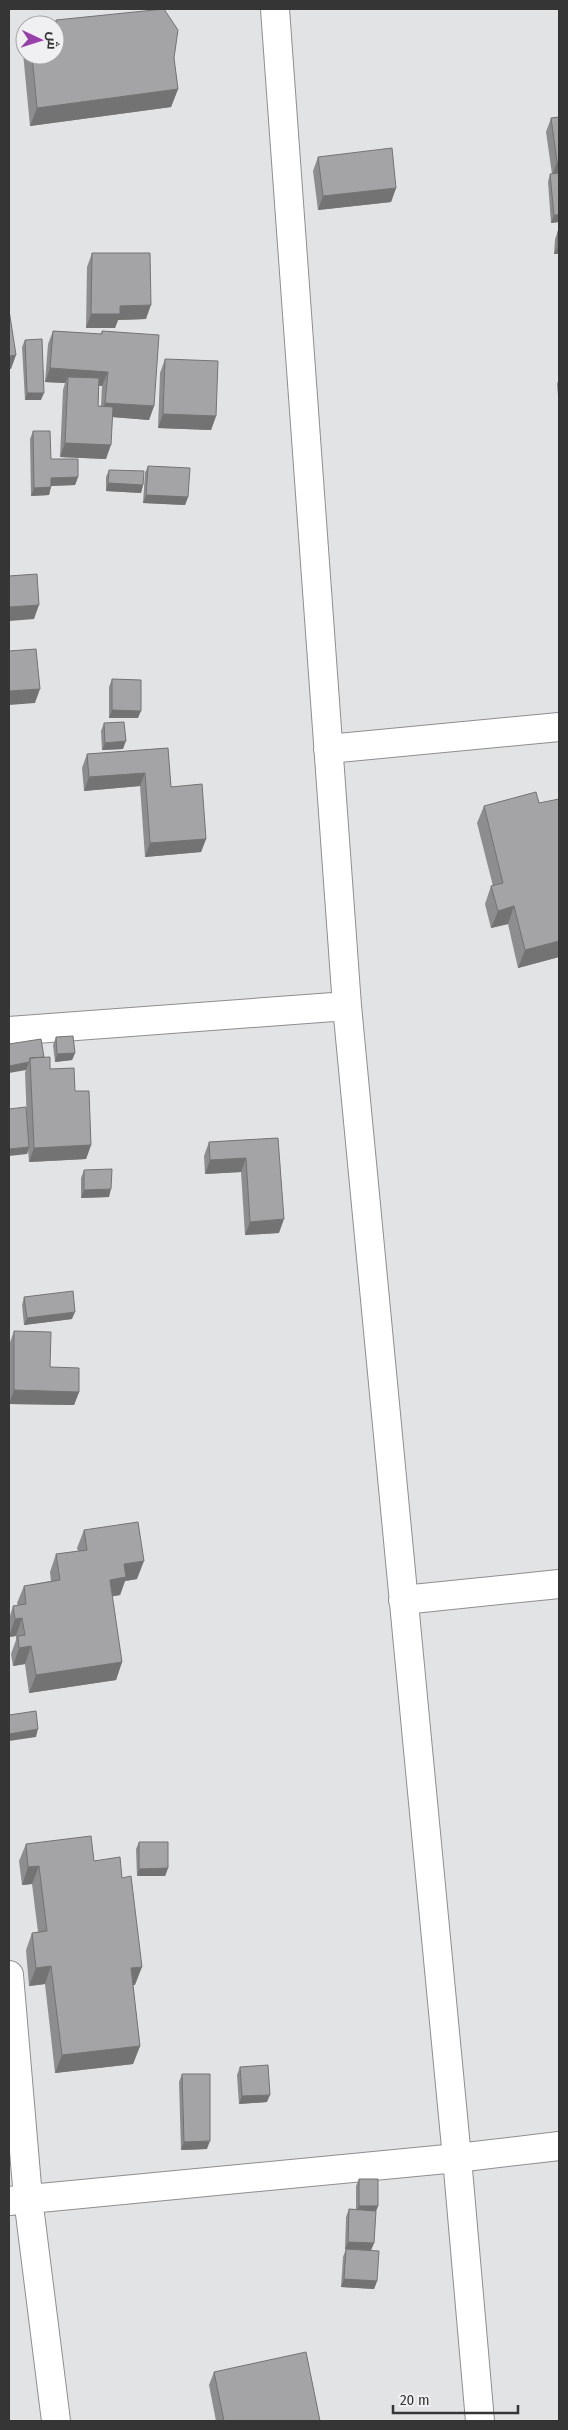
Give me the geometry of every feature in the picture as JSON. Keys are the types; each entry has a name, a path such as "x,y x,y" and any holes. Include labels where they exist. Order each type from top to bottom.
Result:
{"street":[{"path":"275,9 347,1006 457,2158 480,2421"},
{"path":"328,748 559,727"},
{"path":"9,1031 347,1006"},
{"path":"403,1600 559,1584"},
{"path":"9,1976 18,2200 56,2421"},
{"path":"18,2200 457,2158 559,2146"}],"building":[{"path":"164,9 178,30 174,58 178,89 37,108 33,65 65,65 65,19"},
{"path":"559,117 559,161 557,162 551,118"},
{"path":"392,148 396,188 323,196 318,157"},
{"path":"559,173 559,215 554,215 550,174"},
{"path":"558,231 559,246 557,247"},
{"path":"92,253 150,253 151,305 120,306 120,314 91,314"},
{"path":"9,310 16,355 9,356"},
{"path":"53,331 102,334 102,331 159,335 154,406 105,403 108,372 50,368"},
{"path":"42,339 44,393 27,393 25,340"},
{"path":"165,359 218,361 216,416 163,414"},
{"path":"68,377 99,378 98,406 113,407 111,445 65,443"},
{"path":"33,431 50,431 51,459 78,459 78,477 51,478 51,487 34,488"},
{"path":"148,466 190,468 188,497 146,495"},
{"path":"109,470 144,471 143,485 108,483"},
{"path":"37,574 39,605 9,607 9,576"},
{"path":"36,649 40,689 9,691 9,651"},
{"path":"112,679 141,680 141,711 112,710"},
{"path":"124,722 126,741 105,743 104,723"},
{"path":"168,748 171,787 202,784 206,839 150,843 145,773 89,777 87,754"},
{"path":"536,792 539,803 559,799 559,941 525,950 514,906 498,911 491,886 503,883 484,806"},
{"path":"73,1036 75,1053 57,1054 56,1037"},
{"path":"41,1039 44,1057 30,1058 29,1062 9,1066 9,1044"},
{"path":"50,1057 50,1069 74,1068 75,1091 89,1091 91,1145 34,1148 30,1058"},
{"path":"26,1107 29,1147 9,1149 9,1109"},
{"path":"278,1138 284,1219 250,1222 246,1158 210,1160 209,1142"},
{"path":"112,1169 111,1189 84,1190 84,1170"},
{"path":"73,1291 75,1312 27,1318 24,1297"},
{"path":"14,1331 51,1332 50,1367 79,1368 79,1392 14,1390"},
{"path":"138,1522 144,1561 124,1564 126,1577 110,1580 122,1662 36,1675 31,1646 19,1648 18,1636 25,1635 22,1618 15,1619 13,1606 26,1604 24,1586 60,1580 56,1554 87,1550 84,1530"},
{"path":"36,1711 38,1729 9,1734 9,1715"},
{"path":"91,1836 94,1861 120,1857 122,1878 131,1876 142,1967 131,1968 140,2046 62,2055 51,1966 36,1968 32,1933 47,1931 39,1866 28,1867 26,1844"},
{"path":"139,1842 168,1842 168,1868 139,1869"},
{"path":"268,2065 270,2095 242,2096 240,2067"},
{"path":"182,2074 210,2074 210,2141 184,2142"},
{"path":"359,2179 378,2179 378,2206 359,2206"},
{"path":"349,2209 376,2211 374,2243 348,2242"},
{"path":"346,2249 379,2251 377,2281 344,2279"},
{"path":"306,2352 320,2421 224,2421 214,2372"}]}
